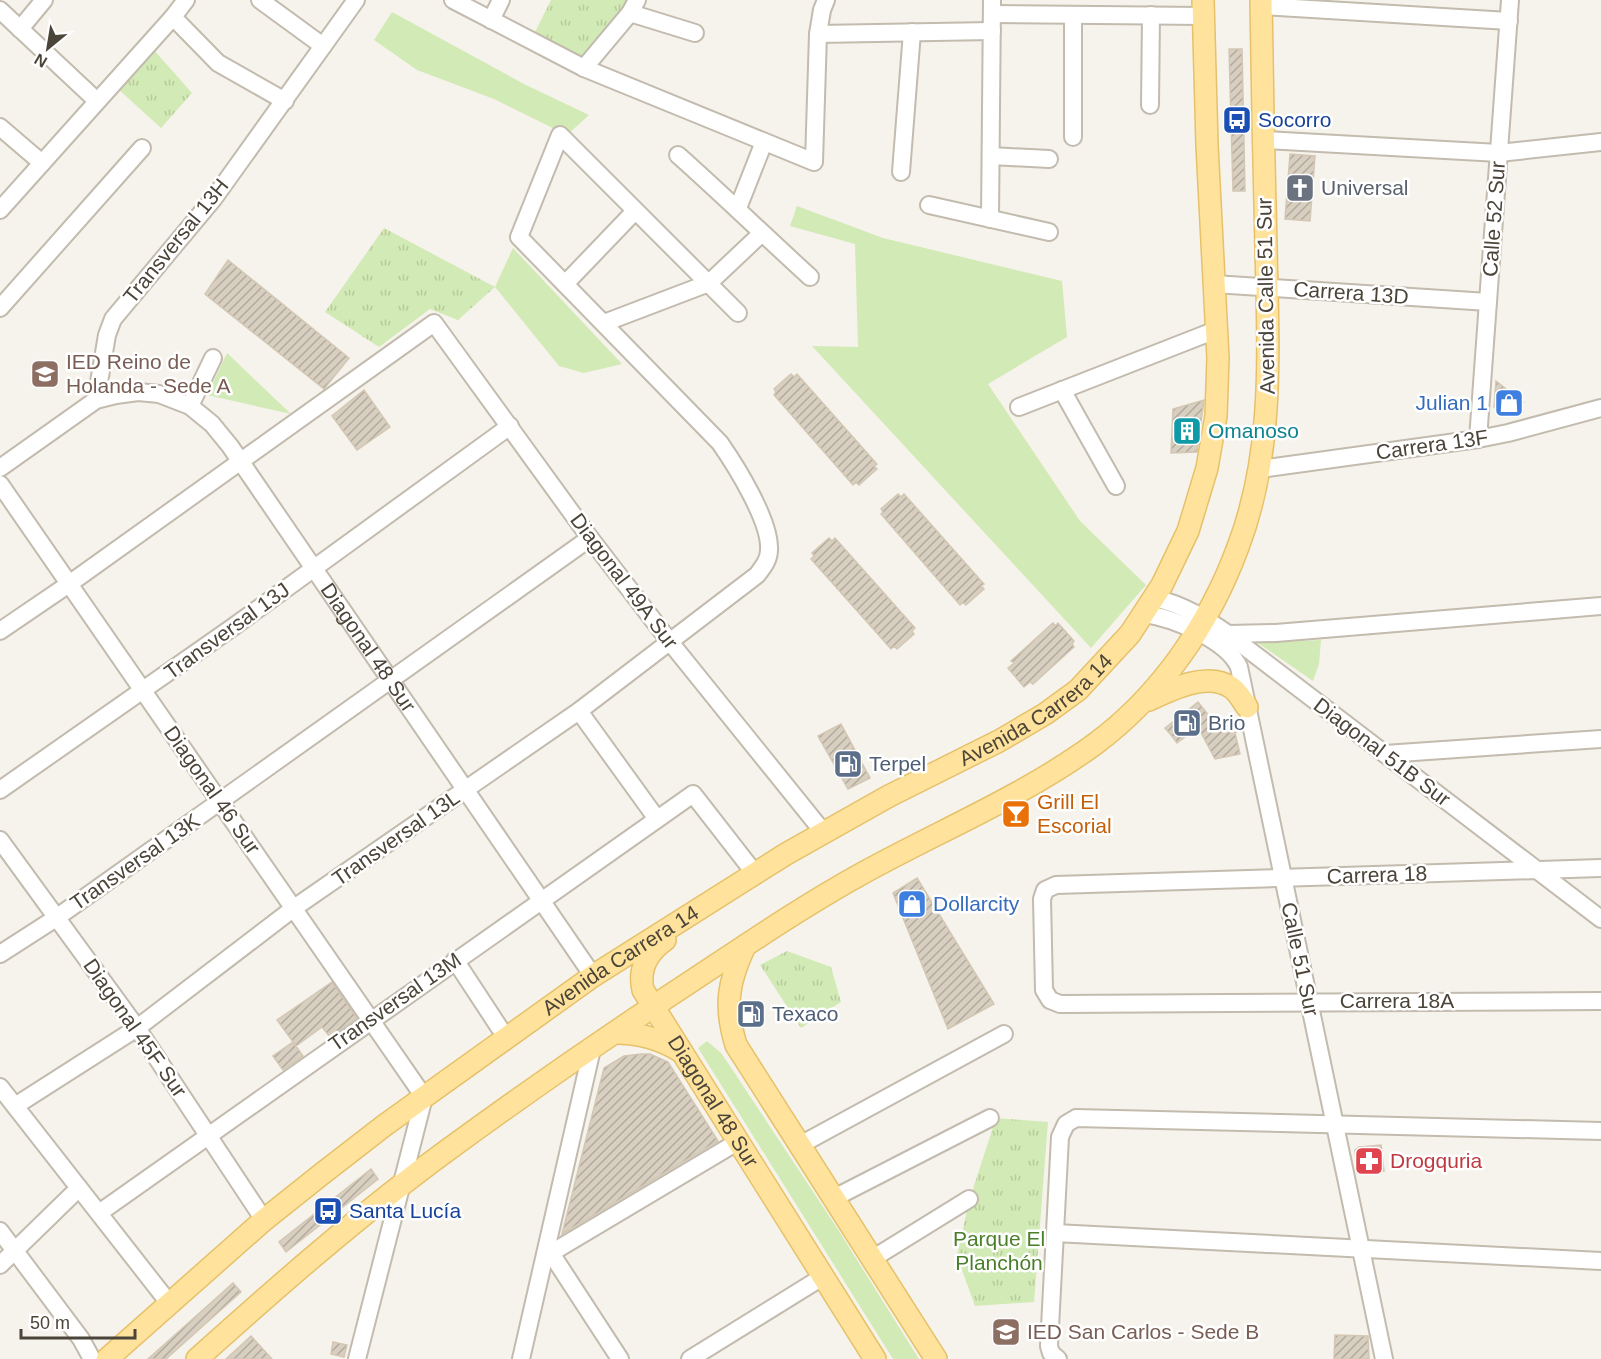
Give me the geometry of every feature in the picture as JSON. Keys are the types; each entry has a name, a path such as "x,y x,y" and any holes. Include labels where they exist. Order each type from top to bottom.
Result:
{"main road":[{"name":"Avenida Calle 51 Sur","path":"1201,625 1225,581 1239,545 1260,469 1268,401 1261,3"},
{"path":"1150,606 1185,538 1196,509 1208,468 1218,386 1207,145 1204,8"},
{"name":"Avenida Carrera 14","path":"107,1359 264,1220 424,1097 593,976 824,832 889,796 999,741 1045,714 1093,676 1150,606"},
{"path":"197,1359 303,1265 442,1154 653,1007 745,946 865,872 1036,782 1099,742 1143,703 1174,666 1201,625"},
{"path":"1143,703 1187,684 1204,681 1232,687 1247,706"},
{"name":"Diagonal 48 Sur","path":"756,875 653,950 643,966 641,981 643,990 875,1359"},
{"path":"745,946 732,977 729,995 728,1011 736,1045 936,1359"},
{"path":"615,1033 641,1034 656,1038 683,1053"}],"street":[{"path":"21,29 44,0"},
{"path":"0,210 186,0"},
{"name":"Transversal 13H","path":"96,400 107,335 113,319 214,198 356,0"},
{"path":"453,0 584,68 814,162 818,34 826,0"},
{"path":"491,20 501,0"},
{"name":"Calle 52 Sur","path":"1478,439 1510,0"},
{"path":"264,1 323,46"},
{"path":"1261,3 1509,21"},
{"path":"584,68 633,7 695,33"},
{"path":"818,34 912,32 992,15 1151,15 1204,8"},
{"path":"0,10 97,101"},
{"path":"990,219 992,15"},
{"path":"1073,15 1073,137"},
{"path":"1150,105 1151,15"},
{"path":"173,17 219,63 285,102"},
{"path":"901,172 912,32"},
{"path":"0,128 42,163"},
{"path":"738,313 709,283 635,211 560,135 519,237 604,323 709,283 762,233"},
{"path":"1264,140 1499,153 1601,142"},
{"path":"738,208 764,142"},
{"path":"0,308 142,148"},
{"path":"678,155 738,208 810,277"},
{"path":"991,156 1049,159"},
{"path":"929,205 1049,232"},
{"path":"565,284 635,211"},
{"name":"Carrera 13D","path":"1214,284 1488,302"},
{"name":"Diagonal 49A Sur","path":"240,463 434,323 590,538 670,642 824,832"},
{"name":"Transversal 13L","path":"15,1106 137,1028 294,908 579,711 765,566 769,540 739,471 720,443 604,323"},
{"path":"1019,407 1216,330"},
{"path":"190,406 213,358"},
{"path":"1062,390 1116,486"},
{"name":"Diagonal 48 Sur","path":"96,400 138,392 159,394 190,406 212,424 230,446 593,976"},
{"path":"0,468 96,400"},
{"name":"Carrera 13F","path":"1260,469 1478,439 1601,408"},
{"name":"Transversal 13J","path":"0,790 143,691 510,426"},
{"path":"0,631 240,463"},
{"name":"Diagonal 46 Sur","path":"0,484 424,1097"},
{"name":"Transversal 13K","path":"0,954 56,918 590,538"},
{"name":"Calle 51 Sur","path":"1150,606 1162,617 1201,625 1213,642 1234,659 1239,668 1384,1359"},
{"path":"1228,634 1276,633 1601,606"},
{"name":"Diagonal 51B Sur","path":"1201,625 1228,634 1601,919"},
{"path":"579,711 657,819"},
{"path":"1385,754 1601,739"},
{"name":"Transversal 13M","path":"99,1213 370,1019 693,794 756,875"},
{"name":"Diagonal 45F Sur","path":"0,840 137,1028 264,1220"},
{"name":"Carrera 18","path":"1050,1000 1044,990 1042,899 1045,890 1056,885 1601,868"},
{"path":"455,960 499,1027"},
{"name":"Carrera 18A","path":"1050,1000 1060,1004 1601,1000"},
{"path":"800,1145 1004,1034"},
{"path":"521,1359 549,1250 592,1049"},
{"path":"0,1087 170,1303"},
{"path":"357,1359 424,1097"},
{"path":"834,1198 990,1118"},
{"path":"1054,1352 1055,1233 1060,1137 1066,1124 1076,1118 1601,1131"},
{"path":"549,1250 739,1141"},
{"path":"0,1265 79,1188"},
{"path":"872,1259 969,1199"},
{"path":"0,1231 81,1339 92,1359"},
{"path":"1055,1233 1601,1262"},
{"path":"549,1250 620,1359"},
{"path":"690,1359 824,1276"}],"green space":[{"path":"551,0 628,0 623,10 580,62 533,36"},
{"path":"392,12 524,84 589,115 567,135 494,99 417,70 374,40"},
{"path":"153,49 192,93 161,128 117,88"},
{"path":"797,206 883,238 1062,281 1067,337 988,384 1080,521 1146,585 1091,648 812,346 858,347 855,244 790,226"},
{"path":"384,228 495,287 458,320 430,309 379,347 325,312"},
{"path":"513,248 622,364 584,373 559,366 495,287"},
{"path":"227,353 291,414 207,395"},
{"path":"1321,640 1319,664 1313,681 1258,643"},
{"path":"787,951 831,967 841,1002 801,1028 760,965"},
{"path":"707,1041 721,1053 732,1069 837,1228 919,1359 893,1359 698,1048"},
{"name":"Parque El Planchón","path":"996,1118 1048,1122 1034,1302 975,1306 957,1256 969,1201"}],"building":[{"name":"Socorro","path":"1229,49 1242,49 1245,191 1233,191"},
{"name":"Universal","path":"1290,154 1315,156 1310,221 1285,219"},
{"path":"228,260 349,358 324,389 205,294"},
{"path":"791,374 794,377 797,374 877,464 874,466 877,469 859,485 856,482 853,485 774,395 776,392 774,389"},
{"path":"1496,381 1523,402 1501,409 1494,407"},
{"path":"364,390 390,427 357,450 332,416"},
{"name":"Omanoso","path":"1204,400 1197,452 1171,453 1173,409"},
{"path":"898,494 901,497 904,494 984,584 981,586 984,589 966,605 963,602 960,605 881,514 883,512 881,509"},
{"path":"829,538 832,541 835,538 915,628 912,631 914,634 897,649 894,646 891,649 811,559 814,556 812,553"},
{"path":"1053,623 1055,626 1058,623 1074,641 1072,644 1074,647 1033,684 1030,682 1024,687 1008,668 1014,663 1011,661"},
{"path":"1198,702 1217,726 1228,718 1238,731 1235,733 1240,754 1215,759 1198,727 1177,743 1165,728"},
{"name":"Terpel","path":"841,724 870,778 848,789 818,736"},
{"path":"917,878 994,1004 948,1029 893,893"},
{"path":"332,982 357,1018 330,1037 322,1027 296,1046 277,1020"},
{"name":"Texaco","path":"744,1003 760,1004 759,1025 744,1025"},
{"path":"293,1042 303,1056 283,1070 273,1056"},
{"path":"650,1054 668,1062 718,1141 562,1234 604,1068 624,1056"},
{"name":"Drogquria","path":"1381,1145 1384,1171 1357,1173 1355,1150 1359,1147"},
{"name":"Santa Lucía","path":"371,1169 378,1179 286,1252 279,1242"},
{"path":"233,1283 241,1292 166,1359 148,1359"},
{"path":"1335,1335 1368,1336 1369,1359 1334,1359"},
{"path":"251,1336 272,1359 226,1359"},
{"path":"333,1342 347,1345 344,1357 331,1354"}],"place":[{"name":"Socorro","path":"1237,120"},
{"name":"Universal","path":"1300,188"},
{"name":"IED Reino de Holanda - Sede A","path":"45,374"},
{"name":"Julian 1","path":"1509,403"},
{"name":"Omanoso","path":"1187,431"},
{"name":"Brio","path":"1187,723"},
{"name":"Terpel","path":"848,764"},
{"name":"Grill El Escorial","path":"1016,814"},
{"name":"Dollarcity","path":"912,904"},
{"name":"Texaco","path":"751,1014"},
{"name":"Drogquria","path":"1369,1161"},
{"name":"Santa Lucía","path":"328,1211"},
{"name":"IED San Carlos - Sede B","path":"1006,1332"}]}
